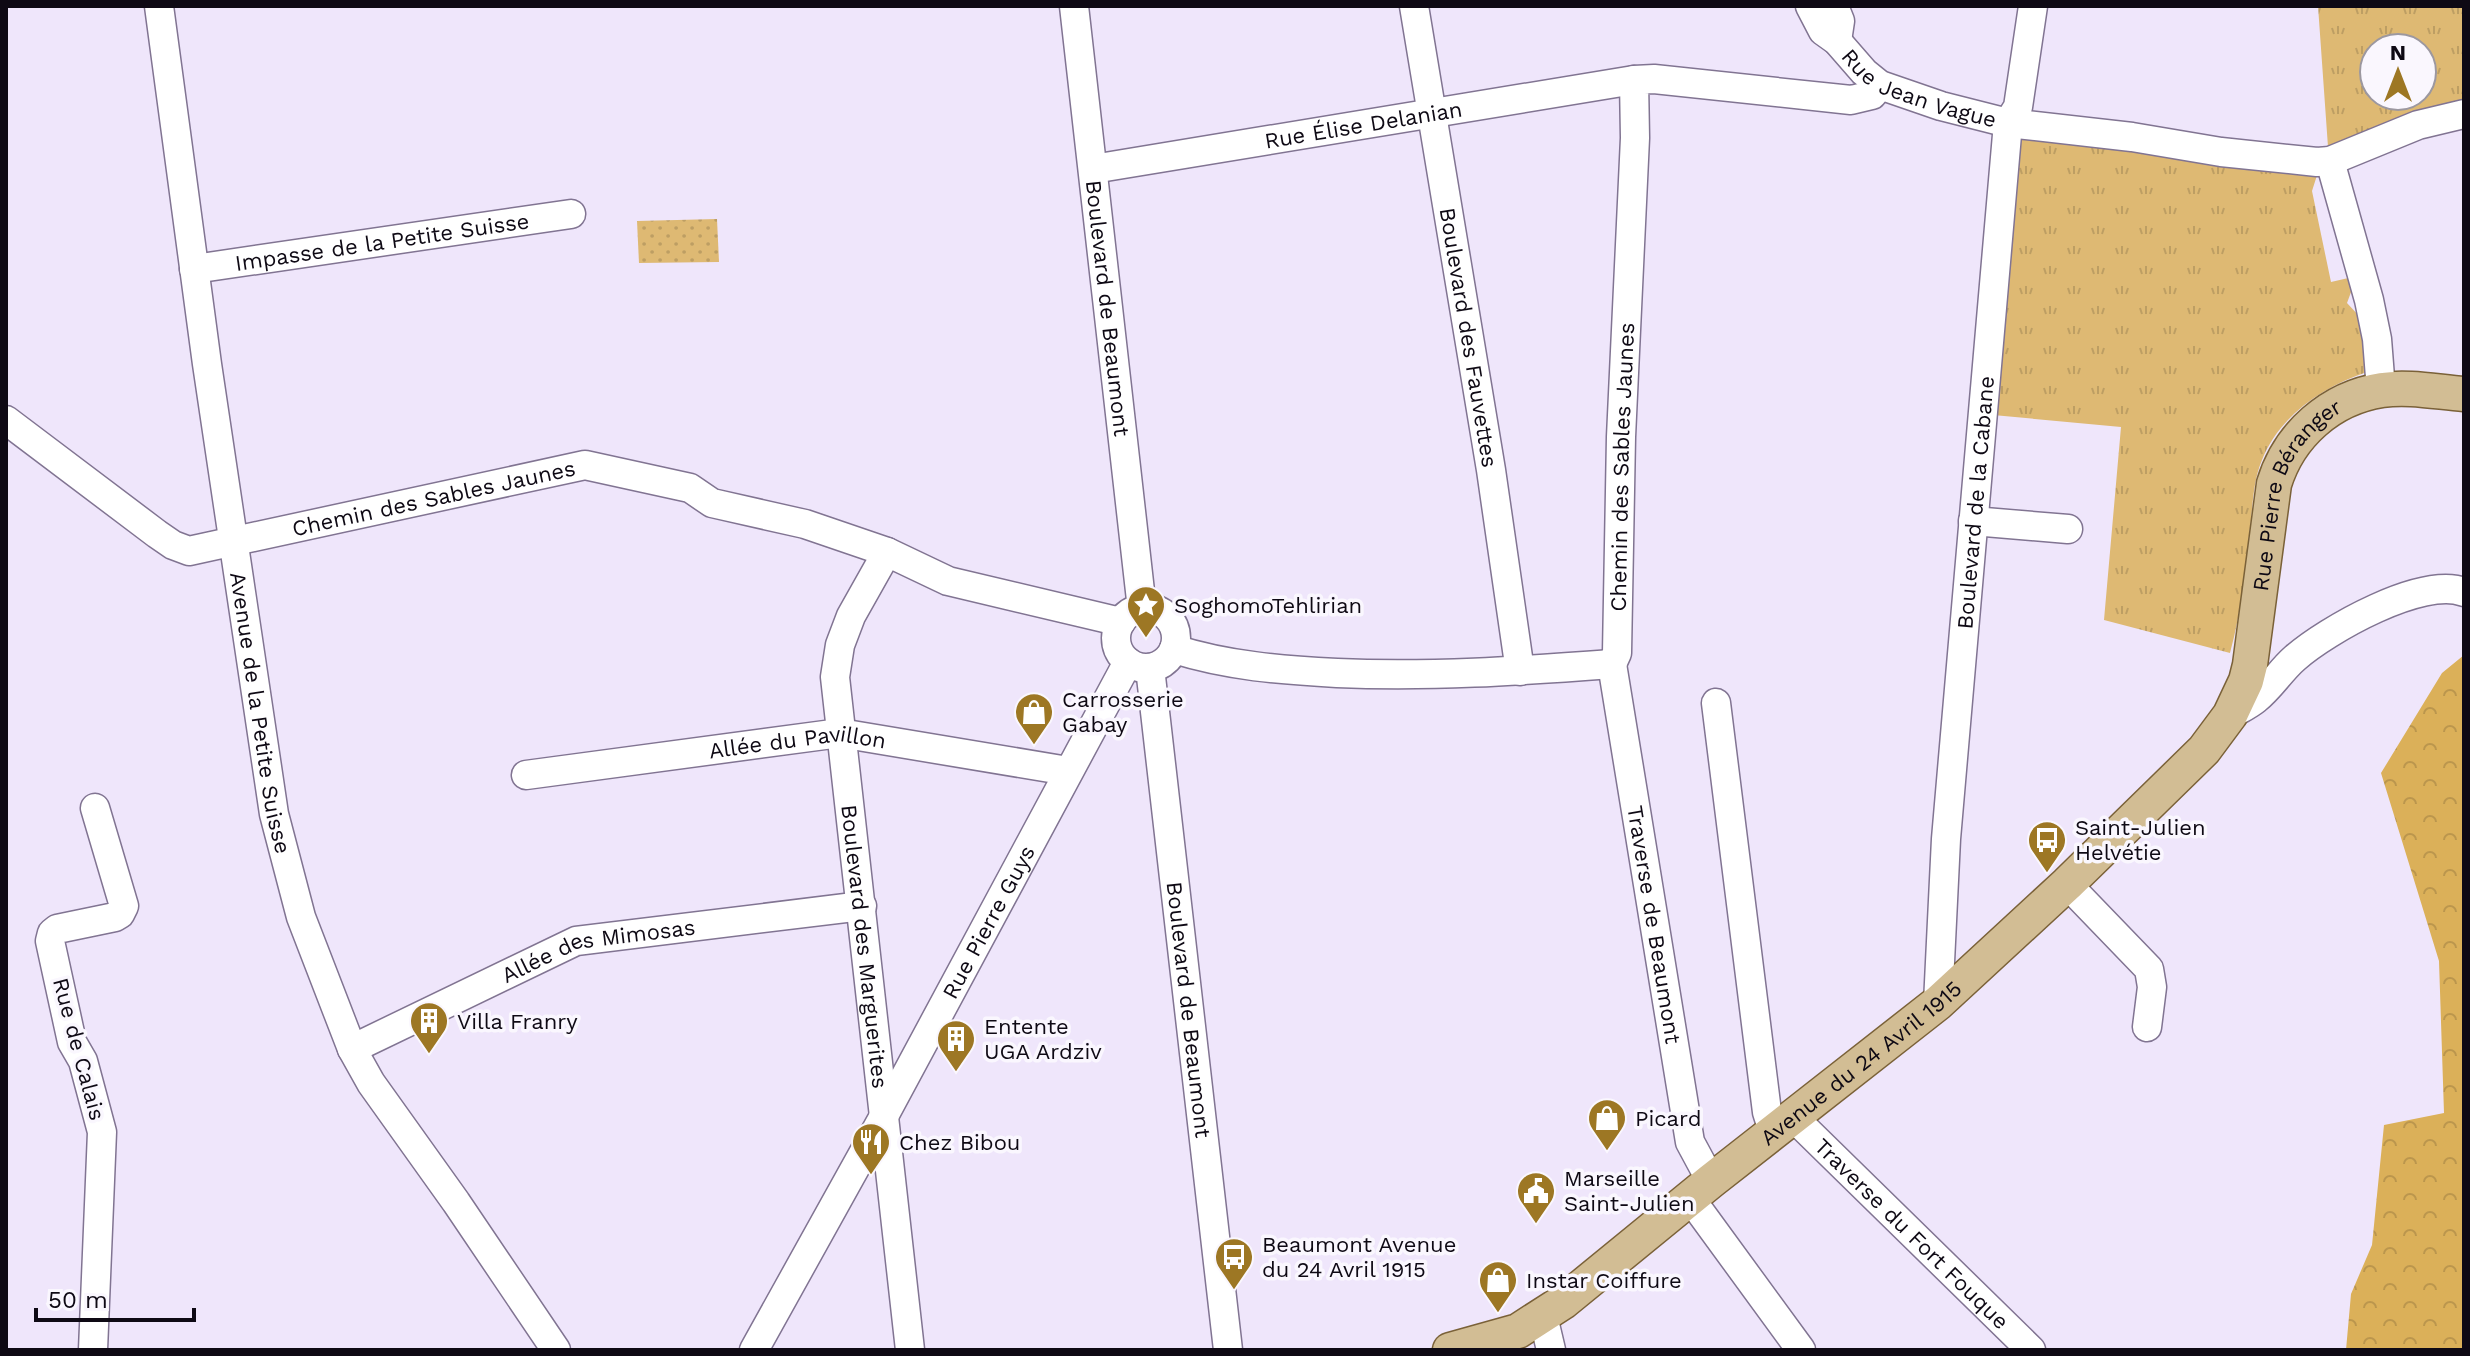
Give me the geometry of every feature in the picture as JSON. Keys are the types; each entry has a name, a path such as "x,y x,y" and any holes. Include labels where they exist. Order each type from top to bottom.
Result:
{"main road":[{"name":"Rue Pierre Béranger","path":"2230,715 2250,665 2274,484 2280,464 2294,442 2330,409 2381,390 2464,394"},
{"name":"Avenue du 24 Avril 1915","path":"1450,1350 1512,1334 1543,1316 1938,1003 2067,884 2204,750 2230,715"}],"street":[{"name":"Avenue de la Petite Suisse","path":"159,6 194,269 274,814 301,917 352,1049 371,1083 556,1350"},
{"name":"Boulevard de Beaumont","path":"1074,6 1093,169 1131,615"},
{"name":"Boulevard des Fauvettes","path":"1414,6 1491,470 1520,671"},
{"name":"Rue Jean Vague","path":"1810,6 1823,31 1880,85 1941,106 2008,123"},
{"name":"Rue Jean Vague","path":"1834,6 1840,21 1837,41"},
{"name":"Boulevard de la Cabane","path":"1938,1003 1946,839 2008,123 2018,107 2033,6"},
{"path":"1634,80 1654,79 1851,100 1872,95 1880,85"},
{"name":"Rue Élise Delanian","path":"1093,169 1634,80"},
{"name":"Chemin des Sables Jaunes","path":"1612,664 1617,653 1621,437 1635,138 1634,80"},
{"path":"2008,123 2132,137 2260,157 2330,161 2418,125 2464,114"},
{"path":"2330,161 2369,300 2377,339 2381,390"},
{"name":"Impasse de la Petite Suisse","path":"194,269 571,214"},
{"name":"Chemin des Sables Jaunes","path":"6,420 173,545 189,551 585,465 690,488 712,503 805,524 887,552 948,581 1131,615"},
{"path":"1973,521 2068,529"},
{"name":"Boulevard des Marguerites","path":"887,552 851,616 840,645 835,677 910,1350"},
{"path":"2230,715 2257,699 2293,659 2372,610 2417,593 2440,589 2464,592"},
{"path":"1162,612 1170,620 1176,639 1174,649 1165,661 1139,665 1117,643 1117,632 1131,615 1162,612"},
{"path":"1174,649 1251,668 1405,676 1612,664"},
{"name":"Traverse de Beaumont","path":"1612,664 1700,1189 1801,1350"},
{"name":"Boulevard de Beaumont","path":"1139,665 1228,1350"},
{"name":"Rue Pierre Guys","path":"754,1350 884,1116 1068,771 1139,665"},
{"path":"1716,703 1767,1112 1783,1124"},
{"name":"Allée du Pavillon","path":"526,775 840,733 1068,771"},
{"name":"Rue de Calais","path":"93,1350 102,1132 83,1061 72,1042 50,941 57,929 115,917 124,906 95,808"},
{"path":"2067,884 2149,969 2152,987 2147,1027"},
{"name":"Allée des Mimosas","path":"352,1049 576,941 862,906"},
{"name":"Traverse du Fort Fouque","path":"1783,1124 2031,1350"},
{"path":"1543,1316 1551,1350"}],"green space":[{"path":"2318,6 2464,6 2464,106 2328,147"},
{"path":"2017,131 2319,169 2312,191 2331,282 2357,276 2347,303 2361,318 2367,372 2319,394 2291,417 2270,444 2256,482 2240,604 2230,653 2104,620 2121,427 1993,415"},
{"path":"717,219 719,262 639,263 637,221"},
{"path":"2464,655 2464,1350 2346,1350 2351,1294 2372,1245 2384,1125 2444,1113 2439,961 2381,773 2442,673"}],"place":[{"name":"SoghomoTehlirian","path":"1146,639"},
{"name":"Carrosserie Gabay","path":"1034,746"},
{"name":"Saint-Julien Helvétie","path":"2047,874"},
{"name":"Villa Franry","path":"429,1055"},
{"name":"Entente UGA Ardziv","path":"956,1073"},
{"name":"Picard","path":"1607,1152"},
{"name":"Chez Bibou","path":"871,1176"},
{"name":"Marseille Saint-Julien","path":"1536,1225"},
{"name":"Beaumont Avenue du 24 Avril 1915","path":"1234,1291"},
{"name":"Instar Coiffure","path":"1498,1314"}]}
